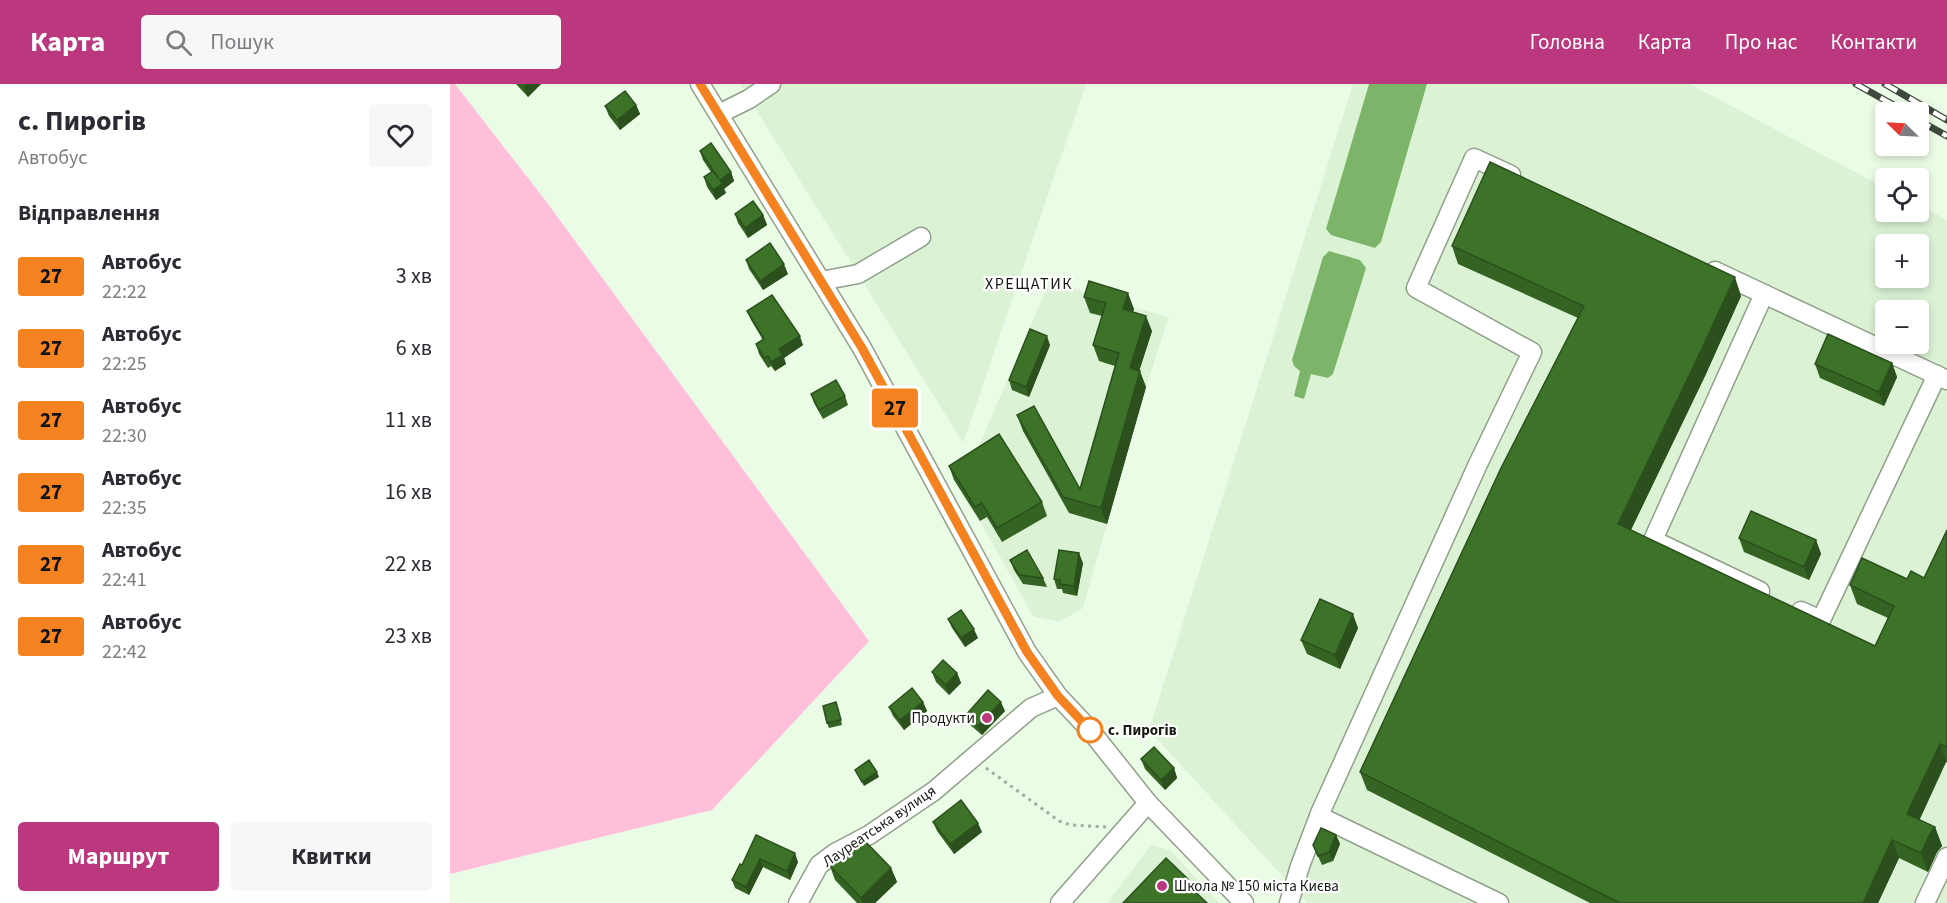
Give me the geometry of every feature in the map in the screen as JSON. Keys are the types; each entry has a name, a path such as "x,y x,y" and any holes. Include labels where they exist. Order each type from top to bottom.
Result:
{"street":[{"path":"700,84 862,348 1027,652 1058,696 1090,730 1148,802 1244,903"},
{"path":"719,114 749,99 771,84"},
{"path":"1289,903 1318,816 1478,464 1532,352 1416,288 1473,158 1527,183"},
{"path":"821,281 858,274 921,237"},
{"path":"1699,264 1764,294 1942,377 1821,620 1653,540 1764,294"},
{"name":"Лауреатська вулиця","path":"798,903 819,865 834,853 869,835 934,791 1031,708 1058,696"},
{"path":"1060,903 1148,802"},
{"path":"1318,816 1499,903"},
{"path":"1925,903 1947,857"}],"path":[{"path":"973,757 1059,821 1071,825 1128,826"}],"shaded area":[{"path":"450,84 455,84 545,200 869,641 712,810 450,874"},
{"path":"740,84 1086,84 963,443 858,274"},
{"path":"1353,84 1690,84 1875,183 1875,222 1929,222 1929,210 1947,220 1947,903 1307,903 1149,730"},
{"path":"1369,84 1427,84 1381,242 1375,248 1331,235 1326,229"},
{"path":"1329,251 1360,260 1366,268 1333,374 1328,378 1311,374 1304,399 1294,396 1300,371 1294,366 1292,360 1323,257"},
{"path":"1051,278 1095,297 1169,317 1146,387 1083,608 1059,622 1033,616 955,480 985,458 979,446"},
{"name":"Школа № 150 міста Києва","path":"1151,845 1170,850 1219,903 1107,903"}],"building":[{"path":"625,91 636,105 617,120 605,106"},
{"path":"711,143 731,172 720,180 722,184 713,190 704,177 713,171 719,179 700,151"},
{"path":"1490,162 1735,277 1618,524 1875,646 1894,606 1850,585 1862,558 1907,579 1911,571 1924,578 1947,530 1947,747 1940,744 1907,814 1935,827 1921,853 1892,840 1863,903 1620,903 1360,772 1501,468 1584,306 1452,246"},
{"path":"753,201 763,215 745,228 735,214"},
{"path":"770,243 784,264 760,281 746,260"},
{"path":"1089,281 1128,293 1123,309 1146,316 1130,368 1140,371 1101,508 1063,497 1017,415 1034,406 1080,489 1119,353 1093,345 1106,303 1084,297"},
{"path":"772,295 800,336 779,349 783,355 771,362 768,356 764,358 756,344 764,339 747,311"},
{"path":"1030,329 1047,336 1026,387 1009,380"},
{"path":"1828,334 1892,363 1879,392 1815,364"},
{"path":"836,380 845,396 819,410 811,394"},
{"path":"999,434 1042,502 997,528 982,503 975,507 949,466"},
{"path":"1751,511 1816,540 1804,567 1739,538"},
{"path":"1027,550 1043,578 1019,575 1010,560"},
{"path":"1059,550 1079,553 1074,586 1060,584 1060,580 1054,579"},
{"path":"1320,599 1353,614 1335,655 1301,640"},
{"path":"961,610 974,629 961,638 948,619"},
{"path":"943,660 957,673 946,685 932,672"},
{"path":"912,688 923,702 900,720 889,707"},
{"path":"988,690 1001,702 978,726 966,715"},
{"path":"836,702 841,720 827,723 823,706"},
{"path":"1154,747 1174,768 1161,780 1141,759"},
{"path":"869,760 877,772 862,782 855,770"},
{"path":"961,800 978,823 950,844 933,822"},
{"path":"1321,828 1336,835 1329,852 1318,856 1313,845"},
{"path":"756,835 795,853 787,871 760,859 746,887 732,880"},
{"path":"860,836 891,868 861,898 830,866"},
{"path":"1166,858 1188,879 1185,882 1207,903 1123,903"}],"railway":[{"path":"1856,84 1888,102"},
{"path":"1885,84 1947,120"},
{"path":"1929,126 1947,136"}],"bus line":[{"name":"27","path":"700,84 862,348 1027,652 1058,696 1090,730"}],"place":[{"name":"Продукти","path":"987,718"},
{"name":"с. Пирогів","path":"1090,730"},
{"name":"Школа № 150 міста Києва","path":"1162,886"}],"district":[{"name":"ХРЕЩАТИК","path":"1029,283"}]}
